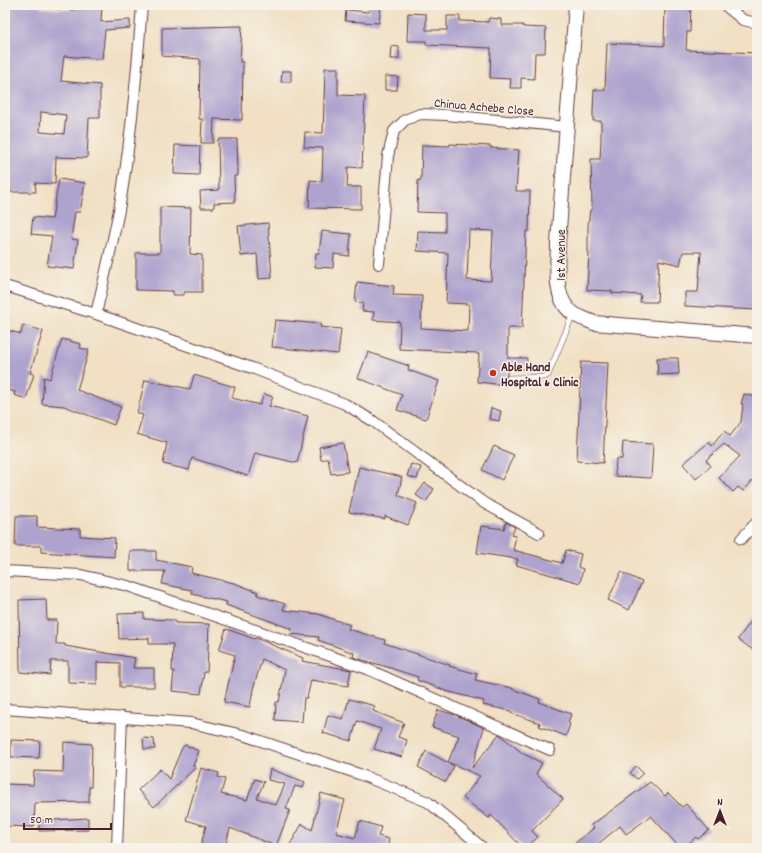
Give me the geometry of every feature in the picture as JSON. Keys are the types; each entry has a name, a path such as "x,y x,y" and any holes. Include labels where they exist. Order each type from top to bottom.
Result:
{"street":[{"path":"96,314 119,210 129,148 135,99 142,5"},
{"name":"1st Avenue","path":"576,5 558,243 558,275 561,298 573,313 594,323 757,336"},
{"path":"727,5 727,7 743,20 757,23"},
{"name":"Chinua Achebe Close","path":"379,264 388,156 394,131 405,120 420,114 447,114 567,127"},
{"path":"5,286 96,314 252,368 345,404 373,421 484,503 540,533"},
{"path":"741,539 757,522"},
{"path":"5,571 80,575 128,586 365,668 550,750"},
{"path":"5,710 191,723 243,735 359,774 428,802 483,848"},
{"path":"117,848 122,717"}],"lane":[{"path":"509,378 544,377 548,375 573,313"}],"building":[{"path":"5,5 40,5 40,8 73,10 73,5 102,5 101,22 130,20 130,28 105,30 102,59 64,56 61,81 100,85 100,118 89,118 87,158 56,157 55,184 35,183 36,192 5,192","holes":["41,112 66,115 64,134 40,132"]},
{"path":"369,5 381,5 379,23 345,21 346,10 369,12"},
{"path":"665,5 691,5 690,32 687,32 686,50 757,53 757,131 754,176 757,176 757,310 685,306 685,292 698,292 701,252 683,252 680,265 659,260 657,302 640,302 641,295 612,293 612,291 587,290 589,252 588,226 590,210 592,210 591,159 600,159 601,140 601,121 593,121 594,90 605,90 607,43 664,46"},
{"path":"408,13 426,14 426,30 447,30 447,16 460,16 460,21 488,22 489,18 501,19 501,25 523,25 523,27 546,28 545,53 535,53 534,79 521,78 521,88 510,88 511,79 490,78 491,48 426,45 426,41 407,41"},
{"path":"242,26 240,62 243,62 242,120 214,119 213,143 201,143 202,119 199,119 200,59 162,56 162,28"},
{"path":"391,46 399,47 399,59 390,59"},
{"path":"325,68 338,68 338,95 365,96 362,168 348,167 347,187 361,187 361,209 309,208 310,180 322,181 323,148 304,147 305,132 323,133"},
{"path":"282,71 291,71 291,82 281,82"},
{"path":"385,76 398,77 397,90 385,90"},
{"path":"218,139 237,139 238,176 234,176 235,202 214,203 214,208 201,208 200,191 219,190"},
{"path":"450,144 491,146 491,148 519,150 516,191 530,191 529,231 526,231 522,328 508,328 508,358 527,358 526,369 508,369 505,378 507,381 506,385 477,382 479,354 477,353 399,349 400,322 373,320 374,312 362,311 363,303 355,302 357,282 394,286 393,295 422,296 421,328 468,331 469,304 446,303 448,253 417,251 418,231 445,232 445,213 417,212 418,180 421,180 422,145 450,146","holes":["469,230 493,231 491,281 467,280"]},
{"path":"175,145 200,146 199,175 174,174"},
{"path":"59,179 85,183 80,212 75,212 71,239 78,240 74,269 47,266 52,236 31,234 33,217 52,219"},
{"path":"160,207 191,208 190,254 202,255 202,292 184,292 184,295 173,295 173,291 136,290 136,253 160,253"},
{"path":"268,223 272,278 259,279 257,254 241,256 238,226"},
{"path":"322,231 351,234 349,256 334,254 333,268 315,267 316,253 319,253"},
{"path":"275,320 321,324 320,327 341,329 338,354 272,347"},
{"path":"23,325 43,331 30,373 34,374 26,399 14,395 15,392 5,389 5,335 7,330 21,334"},
{"path":"62,339 81,344 80,348 89,350 77,390 121,407 114,425 64,406 42,404 44,377 50,379"},
{"path":"368,352 409,366 408,370 439,381 426,419 397,410 402,395 358,378"},
{"path":"657,358 678,358 679,374 658,375"},
{"path":"581,362 608,363 603,463 577,461"},
{"path":"194,375 235,387 232,398 260,405 264,394 273,397 269,406 308,416 297,463 255,453 248,476 192,458 189,470 163,464 167,443 137,434 143,415 137,413 145,380 190,389"},
{"path":"744,394 756,397 753,407 757,408 757,476 743,491 738,487 733,492 719,478 740,456 724,444 706,460 711,466 696,479 683,464 709,442 712,446 724,431 730,436 741,422 743,404 741,404"},
{"path":"491,408 501,411 499,421 489,419"},
{"path":"623,442 653,444 651,478 615,476 616,459 622,459"},
{"path":"343,443 348,472 331,474 328,458 321,460 319,447"},
{"path":"494,446 514,455 502,480 482,470"},
{"path":"411,464 421,467 417,479 407,476"},
{"path":"359,467 402,477 398,495 417,503 408,525 385,516 385,519 349,512"},
{"path":"425,483 434,489 426,502 416,495"},
{"path":"16,516 37,516 37,527 80,529 80,536 115,538 114,557 41,552 41,546 15,546"},
{"path":"506,522 515,527 512,535 516,536 513,550 562,563 566,550 581,554 578,567 583,569 580,583 516,565 518,559 477,553 481,526 504,529"},
{"path":"130,551 156,551 156,560 192,567 191,573 234,583 258,592 257,595 285,604 283,610 318,614 350,625 348,629 385,640 384,643 450,665 449,666 477,674 475,680 512,688 540,699 539,702 571,714 568,723 570,724 566,736 539,726 540,723 511,713 511,711 483,705 484,701 446,691 417,680 418,677 353,657 354,653 318,640 319,637 291,634 292,629 226,605 227,602 192,594 192,590 162,584 165,571 130,571"},
{"path":"621,572 642,582 629,610 608,600"},
{"path":"46,599 47,620 57,620 56,644 65,644 65,646 135,658 133,668 154,668 154,687 120,687 120,663 97,662 97,684 68,683 68,661 51,661 50,675 20,672 19,600"},
{"path":"144,613 144,619 175,620 175,623 209,624 207,672 204,672 201,694 172,691 174,671 172,671 173,644 149,644 149,638 119,639 118,614"},
{"path":"757,613 757,653 738,639"},
{"path":"226,629 255,639 256,638 303,658 302,661 351,670 348,686 311,680 307,698 304,698 302,722 275,720 276,702 279,702 285,670 262,659 253,689 250,707 224,702 235,655 219,650"},
{"path":"349,699 375,706 373,711 404,723 398,737 407,740 402,757 374,749 381,729 357,721 351,741 323,733 328,715 343,719"},
{"path":"438,710 456,715 484,728 472,768 499,734 522,753 542,763 536,774 563,799 532,831 538,837 526,848 523,848 491,815 489,818 463,798 480,776 448,762 459,736 432,727"},
{"path":"143,738 154,739 155,749 144,749"},
{"path":"11,740 40,741 39,758 11,757"},
{"path":"64,742 92,744 91,787 89,787 89,802 35,803 34,827 5,826 5,784 33,785 34,771 63,772"},
{"path":"185,745 199,751 193,766 196,767 154,807 138,790 160,769 169,779 182,748"},
{"path":"426,751 454,766 446,782 418,767"},
{"path":"636,766 643,773 637,779 630,773"},
{"path":"201,768 219,773 218,777 225,779 221,794 247,800 255,779 264,782 257,798 276,805 285,784 268,780 270,769 305,782 303,788 295,786 286,809 290,810 276,846 230,828 225,848 200,848 206,826 186,820"},
{"path":"650,782 665,796 668,793 682,807 686,804 709,830 698,839 696,837 683,848 680,848 651,816 626,834 620,826 593,848 569,848 594,828 591,825"},
{"path":"321,793 345,800 336,833 355,838 360,821 381,827 378,836 389,839 387,848 288,848 302,824 312,830"},
{"path":"88,818 88,830 39,831 39,821"}],"place":[{"name":"Able Hand Hospital & Clinic","path":"493,373"}]}
